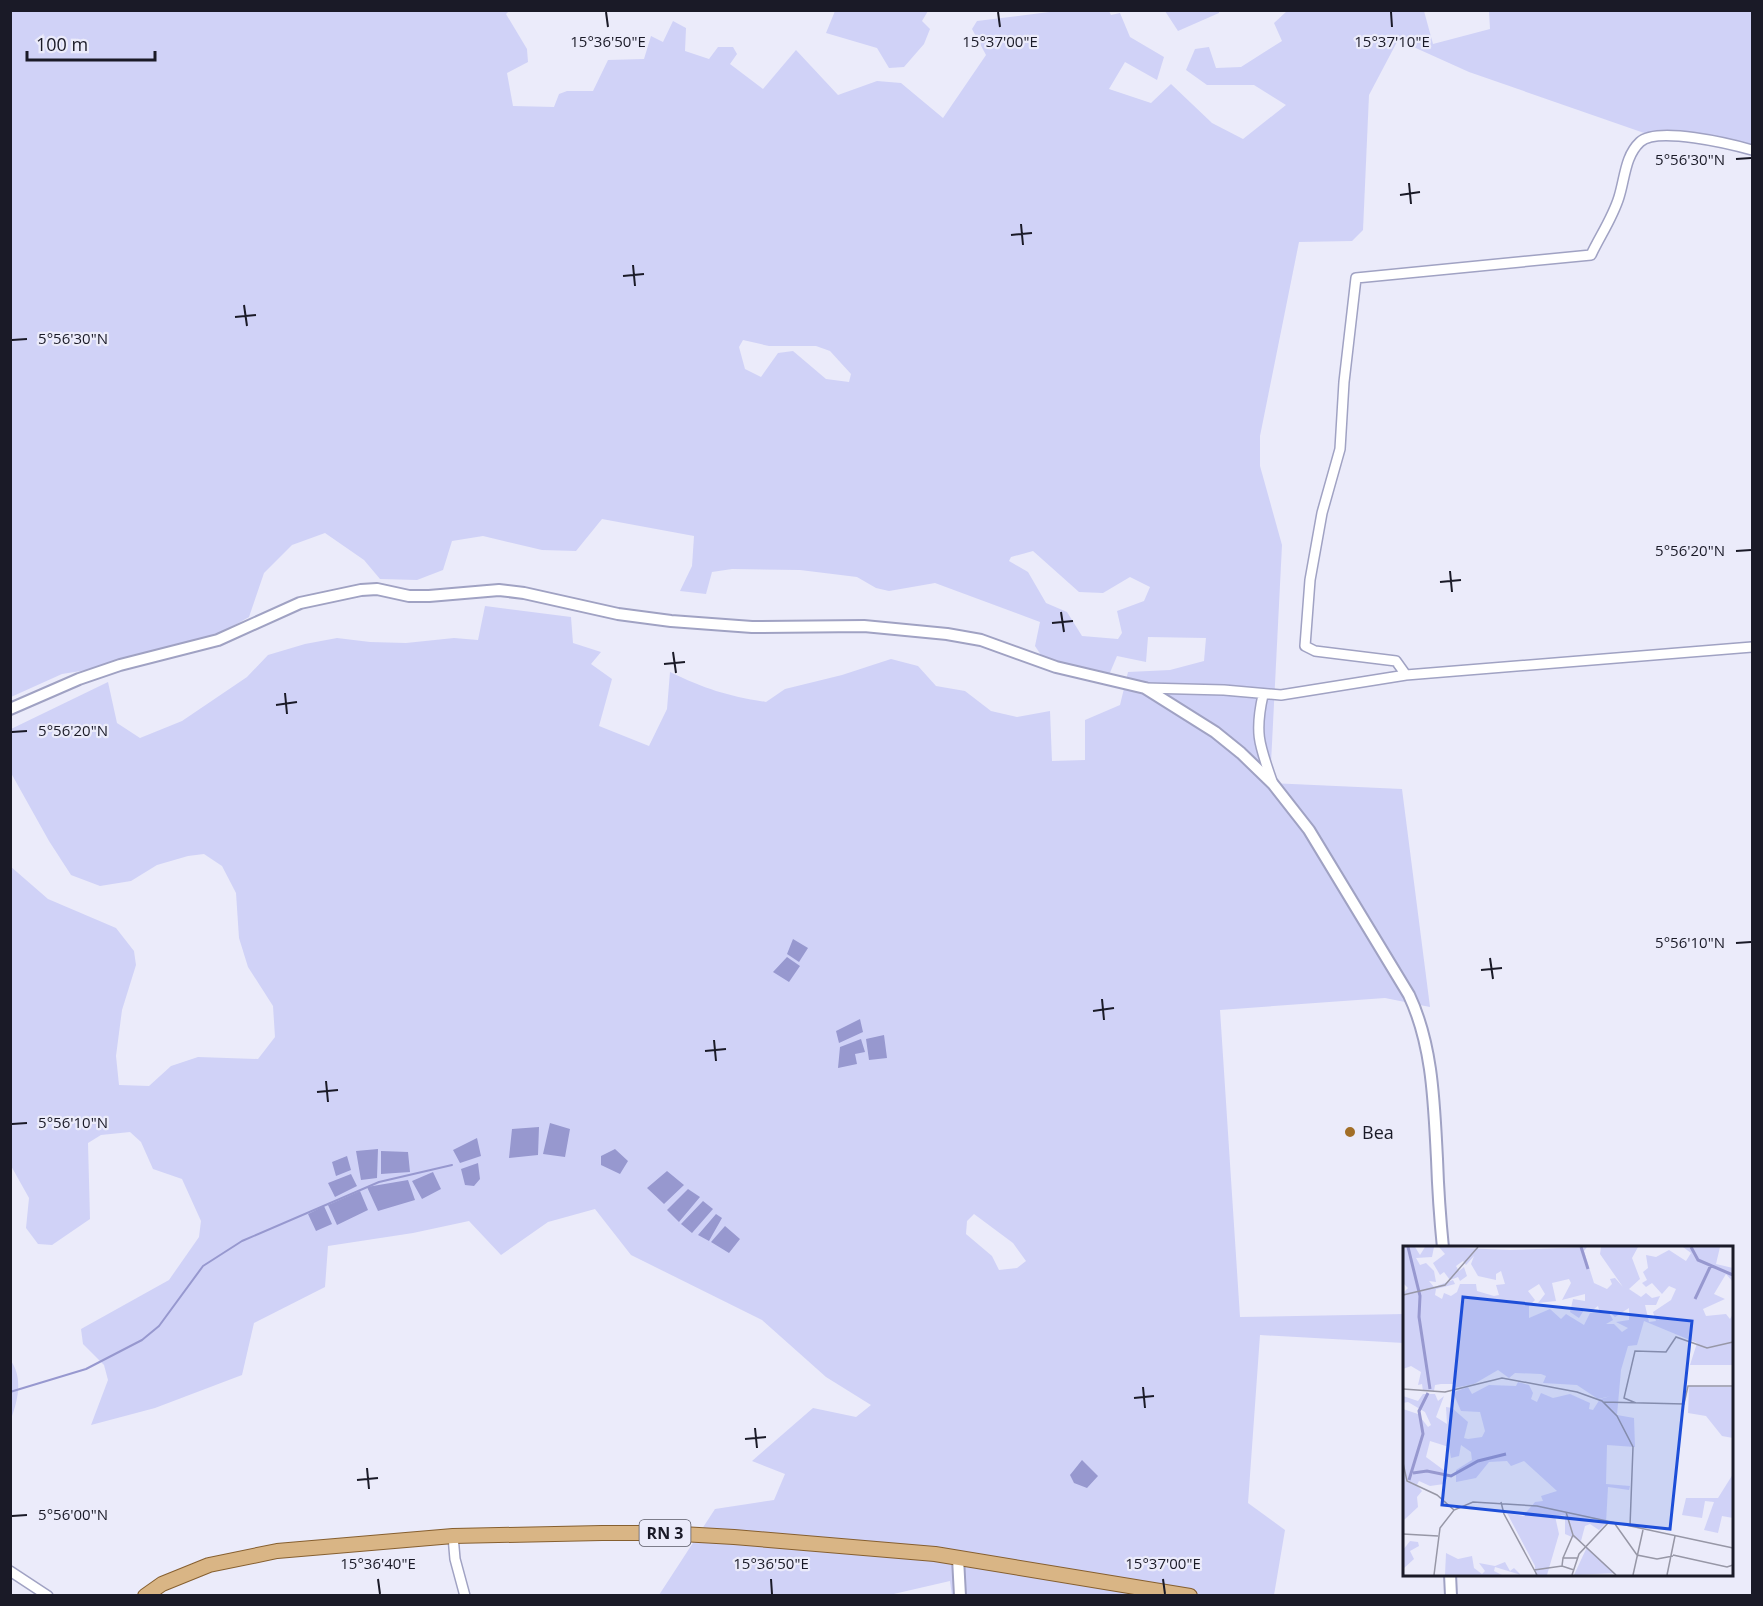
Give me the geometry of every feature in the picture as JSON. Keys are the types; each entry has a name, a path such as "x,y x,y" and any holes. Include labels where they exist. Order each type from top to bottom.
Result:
{"main road":[{"name":"RN 3","path":"145,1596 162,1584 209,1565 278,1551 453,1536 664,1533 878,1549 958,1558 1191,1596"}],"street":[{"path":"1406,675 1396,661 1315,651 1305,646 1310,580 1322,513 1340,449 1344,382 1356,278 1591,255 1619,198 1630,154 1641,140 1655,135 1721,141 1752,150"},
{"path":"10,709 79,679 120,665 218,640 300,603 361,590 377,589 409,596 499,590 524,593 618,614 732,626 864,626 947,634 981,640 1056,667 1145,688 1224,690 1263,695 1292,694 1406,675 1752,647"},
{"path":"1145,688 1215,732 1273,784 1314,839 1384,951 1417,1011 1426,1044 1434,1108 1443,1246"},
{"path":"1263,695 1258,715 1258,735 1273,784"},
{"path":"453,1536 455,1558 465,1596"},
{"path":"958,1558 960,1596"},
{"path":"10,1571 48,1596"},
{"path":"1450,1576 1451,1596"}],"shaded area":[{"path":"11,11 509,11 506,14 527,49 528,62 507,73 513,106 554,107 559,94 567,91 593,91 608,60 644,59 651,36 663,42 673,21 686,28 685,51 709,59 718,47 733,47 737,54 730,64 763,89 796,50 838,95 877,81 901,83 943,118 986,55 972,29 977,21 1057,11 1109,11 1111,15 1120,13 1130,37 1164,57 1157,80 1125,62 1109,89 1151,103 1171,84 1212,123 1243,139 1286,105 1254,85 1207,85 1186,70 1195,49 1209,47 1216,68 1241,67 1282,41 1274,23 1287,11 1424,11 1433,44 1490,29 1489,11 1752,11 1752,150 1647,134 1469,72 1398,40 1369,95 1363,230 1352,241 1299,242 1260,436 1260,466 1282,545 1270,783 1402,789 1430,1007 1385,998 1220,1010 1240,1317 1403,1314 1403,1343 1260,1335 1248,1503 1285,1530 1274,1595 952,1596 950,1581 885,1596 659,1595 715,1509 774,1500 785,1474 752,1461 813,1408 856,1417 871,1405 826,1377 762,1320 631,1255 595,1209 548,1222 501,1255 469,1221 413,1233 328,1246 325,1287 254,1323 242,1375 155,1408 91,1425 108,1380 104,1365 83,1344 81,1329 169,1280 199,1237 201,1221 182,1179 153,1169 141,1142 130,1132 101,1135 88,1143 90,1219 52,1245 38,1244 26,1228 29,1198 10,1164 10,866 48,899 116,928 134,951 136,965 122,1010 116,1056 119,1085 149,1086 171,1066 198,1057 258,1059 275,1037 273,1006 248,967 239,938 236,893 222,866 204,854 157,865 131,881 100,886 71,875 11,773 11,729 108,682 117,723 140,738 182,721 247,677 268,655 305,644 337,638 406,643 454,638 478,640 485,606 571,617 573,643 601,652 591,664 612,679 599,726 649,746 667,709 670,672 717,691 766,702 785,689 842,675 891,659 918,666 936,686 965,691 991,711 1017,717 1050,711 1052,761 1085,760 1085,720 1120,705 1128,672 1170,670 1204,661 1206,638 1148,637 1146,662 1117,656 1109,675 1045,661 1035,646 1040,622 935,583 889,591 876,588 857,577 800,570 732,569 712,572 706,594 680,591 692,566 694,536 602,519 576,551 542,550 483,536 452,541 443,570 417,580 380,579 364,560 325,533 292,545 264,573 249,617 209,640 149,660 62,674 11,697","holes":["743,340 769,346 816,346 830,351 851,374 849,382 826,379 793,351 778,353 761,377 745,369 739,347","1033,551 1079,592 1103,593 1130,577 1150,587 1144,601 1117,611 1122,633 1118,639 1082,636 1067,612 1046,603 1028,572 1009,561 1011,557","974,1214 1013,1243 1026,1261 1017,1268 999,1270 992,1256 966,1234 967,1221"]},
{"path":"835,11 928,11 922,21 930,29 924,44 904,67 889,68 877,48 826,33"},
{"path":"1165,11 1219,11 1219,13 1178,31"},
{"path":"793,939 808,948 799,962 787,954"},
{"path":"787,957 800,966 789,982 773,972"},
{"path":"860,1019 863,1032 839,1043 836,1031"},
{"path":"884,1035 887,1058 869,1060 866,1039"},
{"path":"861,1039 865,1052 855,1054 857,1064 838,1068 840,1047"},
{"path":"550,1123 570,1129 565,1157 543,1154"},
{"path":"539,1127 538,1155 509,1158 512,1129"},
{"path":"477,1138 481,1156 460,1163 453,1150"},
{"path":"378,1149 377,1178 361,1180 356,1151"},
{"path":"615,1149 628,1161 620,1174 601,1165 601,1156"},
{"path":"381,1151 408,1152 410,1172 381,1174"},
{"path":"347,1156 351,1170 336,1176 332,1162"},
{"path":"478,1163 480,1179 474,1186 465,1185 461,1169"},
{"path":"667,1171 684,1185 664,1204 647,1188"},
{"path":"433,1172 441,1189 422,1199 412,1181"},
{"path":"351,1174 357,1186 335,1197 328,1183"},
{"path":"408,1180 415,1200 378,1211 367,1187"},
{"path":"688,1189 700,1197 679,1222 667,1210"},
{"path":"360,1191 368,1210 337,1225 328,1205"},
{"path":"703,1201 713,1209 692,1233 681,1224"},
{"path":"324,1206 332,1224 316,1231 308,1214"},
{"path":"716,1214 722,1218 709,1241 698,1235"},
{"path":"725,1226 740,1239 729,1253 711,1242"},
{"path":"11,1361 17,1375 18,1389 11,1419"},
{"path":"1082,1460 1098,1476 1087,1488 1074,1483 1070,1475"}],"waterway":[{"path":"10,1392 86,1369 142,1340 159,1326 203,1266 242,1241 379,1182 452,1165"}],"place":[{"name":"Bea","path":"1350,1132"}]}
